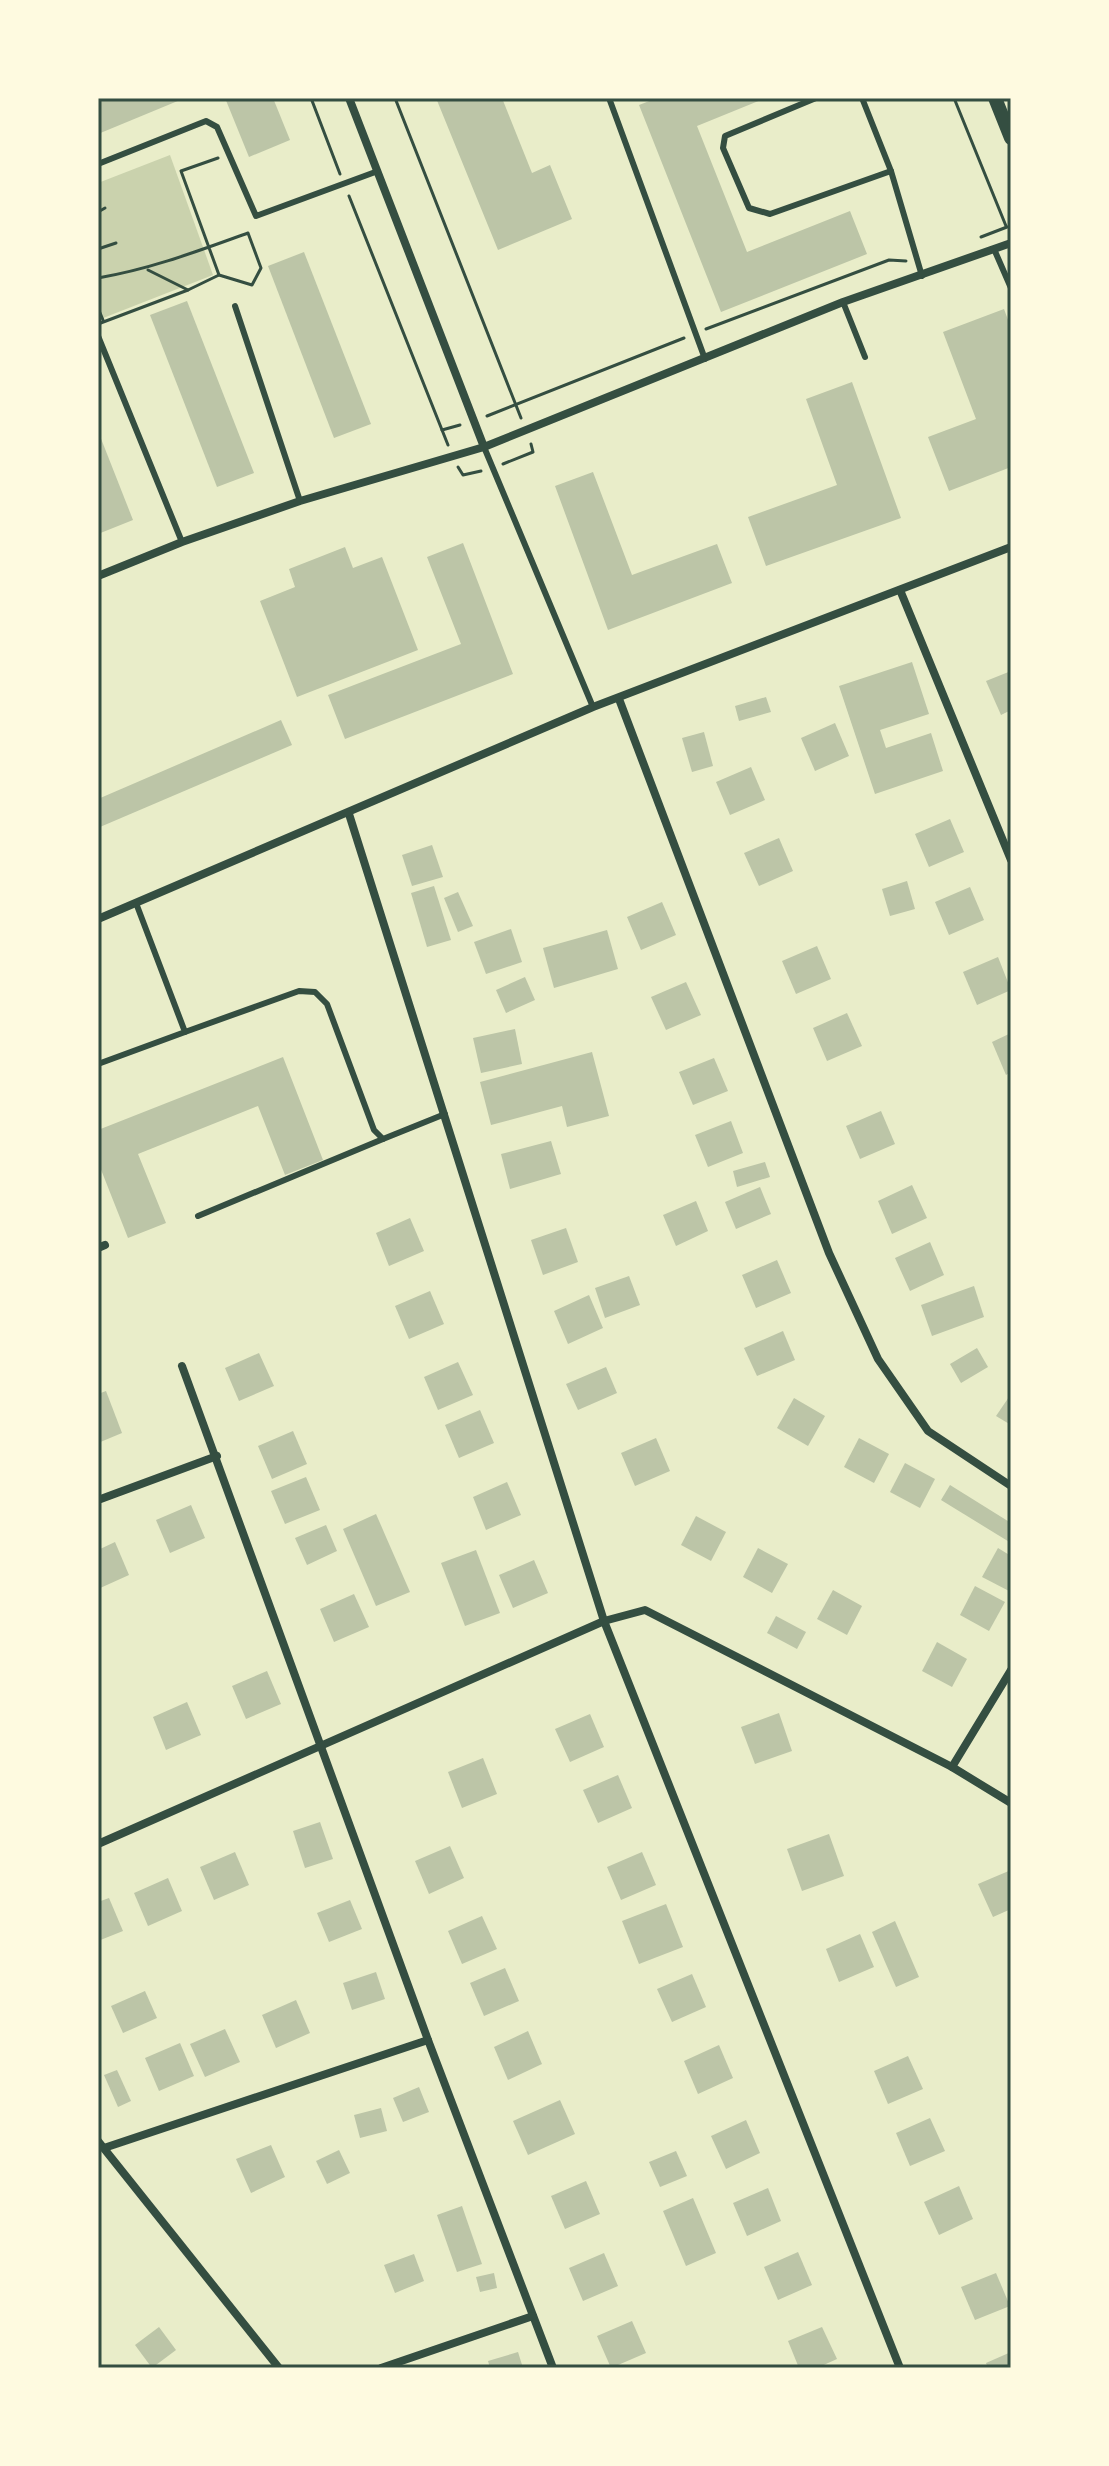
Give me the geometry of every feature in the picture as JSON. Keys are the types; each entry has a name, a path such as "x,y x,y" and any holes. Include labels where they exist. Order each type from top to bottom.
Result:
{"street":[{"path":"349,98 484,447"},
{"path":"995,98 1011,138"},
{"path":"98,576 182,542 300,501 484,447 843,302 922,276 1011,240"},
{"path":"98,919 593,707 1011,547"},
{"path":"900,590 1011,860"},
{"path":"619,699 829,1253 878,1359 928,1431 1011,1486"},
{"path":"349,814 447,1114 604,1621 900,2368"},
{"path":"182,1366 428,2040 553,2368"},
{"path":"98,1500 217,1456"},
{"path":"98,1844 604,1621 645,1610 952,1767 1011,1803"},
{"path":"952,1767 1011,1670"},
{"path":"279,2368 101,2144 428,2040"},
{"path":"381,2368 533,2316"}],"lane":[{"path":"609,98 705,359"},
{"path":"816,98 725,136 723,148 749,208 770,214 891,171"},
{"path":"862,98 891,171 922,276"},
{"path":"98,164 206,121 217,127 256,216 378,171"},
{"path":"994,249 1011,288"},
{"path":"843,302 865,357"},
{"path":"235,306 300,501"},
{"path":"98,336 182,542"},
{"path":"484,447 593,707"},
{"path":"136,903 185,1032"},
{"path":"98,1064 299,991 315,992 327,1004 374,1130 383,1139"},
{"path":"198,1216 447,1114"}],"path":[{"path":"311,98 453,457"},
{"path":"395,98 526,430"},
{"path":"954,98 1011,240"},
{"path":"219,275 181,171 229,154"},
{"path":"98,212 105,208"},
{"path":"977,239 1007,227"},
{"path":"98,278 148,270 248,233 261,268 252,285 219,275 98,324"},
{"path":"98,249 116,243"},
{"path":"442,430 516,406 889,260 918,262"},
{"path":"148,270 188,290"},
{"path":"98,308 103,321"}],"green space":[{"path":"170,155 213,275 98,320 98,183"}],"building":[{"path":"98,98 185,98 98,134"},
{"path":"225,98 273,98 290,140 249,157"},
{"path":"436,98 502,98 532,173 550,165 572,219 498,250"},
{"path":"657,98 766,98 697,126 747,252 850,211 867,254 721,312 639,105"},
{"path":"304,252 371,424 334,438 268,266"},
{"path":"187,301 254,473 217,487 150,315"},
{"path":"1004,309 1011,328 1011,467 949,491 928,437 976,419 943,332"},
{"path":"852,382 901,518 766,566 748,517 837,485 806,399"},
{"path":"98,431 133,520 98,534"},
{"path":"593,472 632,575 717,544 732,583 608,630 555,486"},
{"path":"463,543 513,674 345,739 328,695 461,644 427,557"},
{"path":"345,547 353,568 382,557 418,650 297,697 260,601 295,587 289,569"},
{"path":"912,662 929,714 880,730 886,748 931,733 943,771 875,794 839,686"},
{"path":"1011,671 1011,710 1001,715 986,681"},
{"path":"766,697 771,712 739,721 735,706"},
{"path":"281,720 292,745 100,827 98,799"},
{"path":"835,723 849,756 815,771 801,738"},
{"path":"704,732 713,766 692,772 682,738"},
{"path":"751,767 765,800 730,815 716,782"},
{"path":"950,819 964,852 929,867 915,834"},
{"path":"779,838 793,871 759,886 744,853"},
{"path":"432,845 443,877 412,886 402,855"},
{"path":"907,881 915,909 890,916 882,889"},
{"path":"434,886 451,940 427,947 411,893"},
{"path":"970,887 984,920 949,935 935,902"},
{"path":"458,892 473,926 458,932 444,898"},
{"path":"662,902 676,935 641,950 627,917"},
{"path":"511,929 522,962 486,974 474,942"},
{"path":"607,930 618,969 554,988 543,948"},
{"path":"817,946 831,979 796,994 782,961"},
{"path":"998,957 1011,990 977,1005 963,972"},
{"path":"525,977 535,1000 506,1013 496,990"},
{"path":"686,982 701,1015 666,1030 651,997"},
{"path":"847,1013 862,1046 827,1061 813,1028"},
{"path":"515,1029 522,1064 481,1073 473,1038"},
{"path":"1011,1033 1011,1072 1006,1075 992,1042"},
{"path":"592,1052 609,1116 567,1127 562,1106 491,1125 480,1082"},
{"path":"283,1057 323,1160 285,1175 258,1106 138,1154 166,1223 128,1238 98,1162 98,1130"},
{"path":"714,1058 728,1091 693,1105 679,1072"},
{"path":"881,1111 895,1144 860,1159 846,1126"},
{"path":"731,1121 743,1153 708,1167 695,1135"},
{"path":"551,1141 561,1174 510,1189 501,1154"},
{"path":"765,1162 770,1177 737,1187 733,1171"},
{"path":"912,1185 927,1218 892,1234 878,1201"},
{"path":"760,1187 771,1214 736,1229 725,1202"},
{"path":"696,1201 708,1231 676,1246 663,1215"},
{"path":"410,1218 424,1251 389,1266 376,1233"},
{"path":"566,1228 578,1262 543,1275 531,1240"},
{"path":"930,1242 944,1275 910,1291 895,1258"},
{"path":"777,1260 791,1293 756,1308 742,1275"},
{"path":"629,1276 640,1305 605,1318 595,1288"},
{"path":"974,1286 984,1317 932,1336 921,1305"},
{"path":"430,1291 444,1324 409,1339 395,1306"},
{"path":"589,1295 603,1328 568,1344 554,1311"},
{"path":"783,1331 795,1360 757,1376 744,1348"},
{"path":"977,1348 988,1367 961,1383 950,1364"},
{"path":"259,1353 274,1386 239,1401 225,1368"},
{"path":"458,1362 473,1395 438,1410 424,1377"},
{"path":"606,1367 617,1393 578,1410 566,1384"},
{"path":"106,1391 122,1433 98,1443 98,1394"},
{"path":"1011,1394 1011,1425 996,1416"},
{"path":"794,1398 825,1416 808,1446 777,1428"},
{"path":"480,1410 494,1443 459,1458 445,1425"},
{"path":"293,1431 307,1464 272,1479 258,1446"},
{"path":"656,1438 670,1471 635,1486 621,1453"},
{"path":"859,1438 889,1454 874,1483 844,1467"},
{"path":"905,1463 935,1479 920,1508 890,1492"},
{"path":"306,1477 320,1510 285,1524 271,1491"},
{"path":"507,1482 521,1515 486,1530 473,1497"},
{"path":"950,1485 1011,1523 1011,1543 941,1500"},
{"path":"191,1505 205,1538 170,1553 156,1520"},
{"path":"376,1514 410,1592 376,1606 343,1529"},
{"path":"696,1516 726,1532 711,1561 681,1545"},
{"path":"326,1525 337,1551 307,1565 295,1538"},
{"path":"115,1542 129,1575 98,1589 98,1550"},
{"path":"758,1548 788,1564 772,1593 743,1577"},
{"path":"998,1548 1011,1556 1011,1592 982,1577"},
{"path":"476,1550 500,1613 465,1626 441,1563"},
{"path":"534,1560 548,1593 513,1608 499,1575"},
{"path":"975,1586 1005,1602 989,1631 960,1615"},
{"path":"833,1590 862,1606 847,1635 817,1619"},
{"path":"354,1594 369,1627 334,1642 320,1609"},
{"path":"776,1616 806,1632 797,1649 767,1633"},
{"path":"937,1642 967,1659 952,1687 922,1671"},
{"path":"267,1671 281,1704 246,1719 232,1686"},
{"path":"187,1702 201,1735 166,1750 153,1717"},
{"path":"779,1713 792,1751 755,1764 741,1727"},
{"path":"590,1714 604,1747 570,1762 555,1729"},
{"path":"483,1758 497,1794 462,1808 448,1772"},
{"path":"618,1775 632,1808 598,1823 583,1790"},
{"path":"320,1822 333,1859 305,1868 293,1831"},
{"path":"829,1834 844,1876 802,1891 787,1849"},
{"path":"450,1846 464,1878 429,1894 415,1861"},
{"path":"235,1852 249,1885 214,1900 200,1867"},
{"path":"642,1852 656,1885 621,1900 607,1867"},
{"path":"1011,1870 1011,1909 993,1917 978,1884"},
{"path":"168,1878 182,1911 148,1926 134,1893"},
{"path":"109,1898 123,1931 98,1941 98,1902"},
{"path":"350,1900 362,1929 329,1942 317,1913"},
{"path":"666,1904 683,1947 639,1964 622,1921"},
{"path":"482,1916 497,1949 462,1964 448,1931"},
{"path":"895,1921 919,1977 896,1987 872,1932"},
{"path":"860,1934 874,1967 839,1982 826,1949"},
{"path":"505,1968 519,2001 484,2016 470,1983"},
{"path":"376,1972 385,1999 352,2010 343,1983"},
{"path":"692,1974 706,2007 672,2022 657,1989"},
{"path":"145,1991 157,2018 123,2033 111,2006"},
{"path":"296,2000 310,2033 276,2048 262,2015"},
{"path":"225,2029 240,2062 205,2077 190,2044"},
{"path":"528,2031 542,2064 508,2080 494,2047"},
{"path":"180,2043 194,2076 159,2091 145,2058"},
{"path":"719,2045 733,2078 698,2094 684,2061"},
{"path":"908,2056 923,2089 888,2104 874,2071"},
{"path":"117,2070 131,2101 118,2107 104,2075"},
{"path":"419,2087 429,2112 403,2122 393,2098"},
{"path":"560,2100 575,2134 528,2155 513,2121"},
{"path":"381,2108 387,2131 360,2138 354,2115"},
{"path":"930,2118 945,2151 910,2166 896,2133"},
{"path":"746,2120 760,2153 726,2169 711,2136"},
{"path":"271,2145 285,2177 251,2193 236,2159"},
{"path":"339,2150 350,2173 327,2184 316,2161"},
{"path":"676,2151 687,2176 660,2187 649,2162"},
{"path":"586,2181 600,2214 565,2229 551,2196"},
{"path":"959,2186 973,2219 939,2235 924,2202"},
{"path":"768,2188 781,2221 747,2236 733,2203"},
{"path":"693,2198 716,2253 686,2266 663,2211"},
{"path":"462,2206 482,2264 457,2272 437,2215"},
{"path":"798,2252 812,2285 778,2300 764,2267"},
{"path":"604,2253 618,2286 583,2301 569,2268"},
{"path":"414,2254 424,2281 395,2293 384,2265"},
{"path":"494,2273 497,2288 480,2292 476,2277"},
{"path":"996,2273 1010,2306 975,2320 961,2287"},
{"path":"632,2321 646,2353 611,2368 597,2336"},
{"path":"159,2327 176,2350 152,2368 135,2345"},
{"path":"822,2327 837,2359 817,2368 799,2368 788,2341"},
{"path":"518,2352 523,2368 490,2368 488,2361"},
{"path":"1011,2352 1011,2368 988,2368 986,2363"}]}
